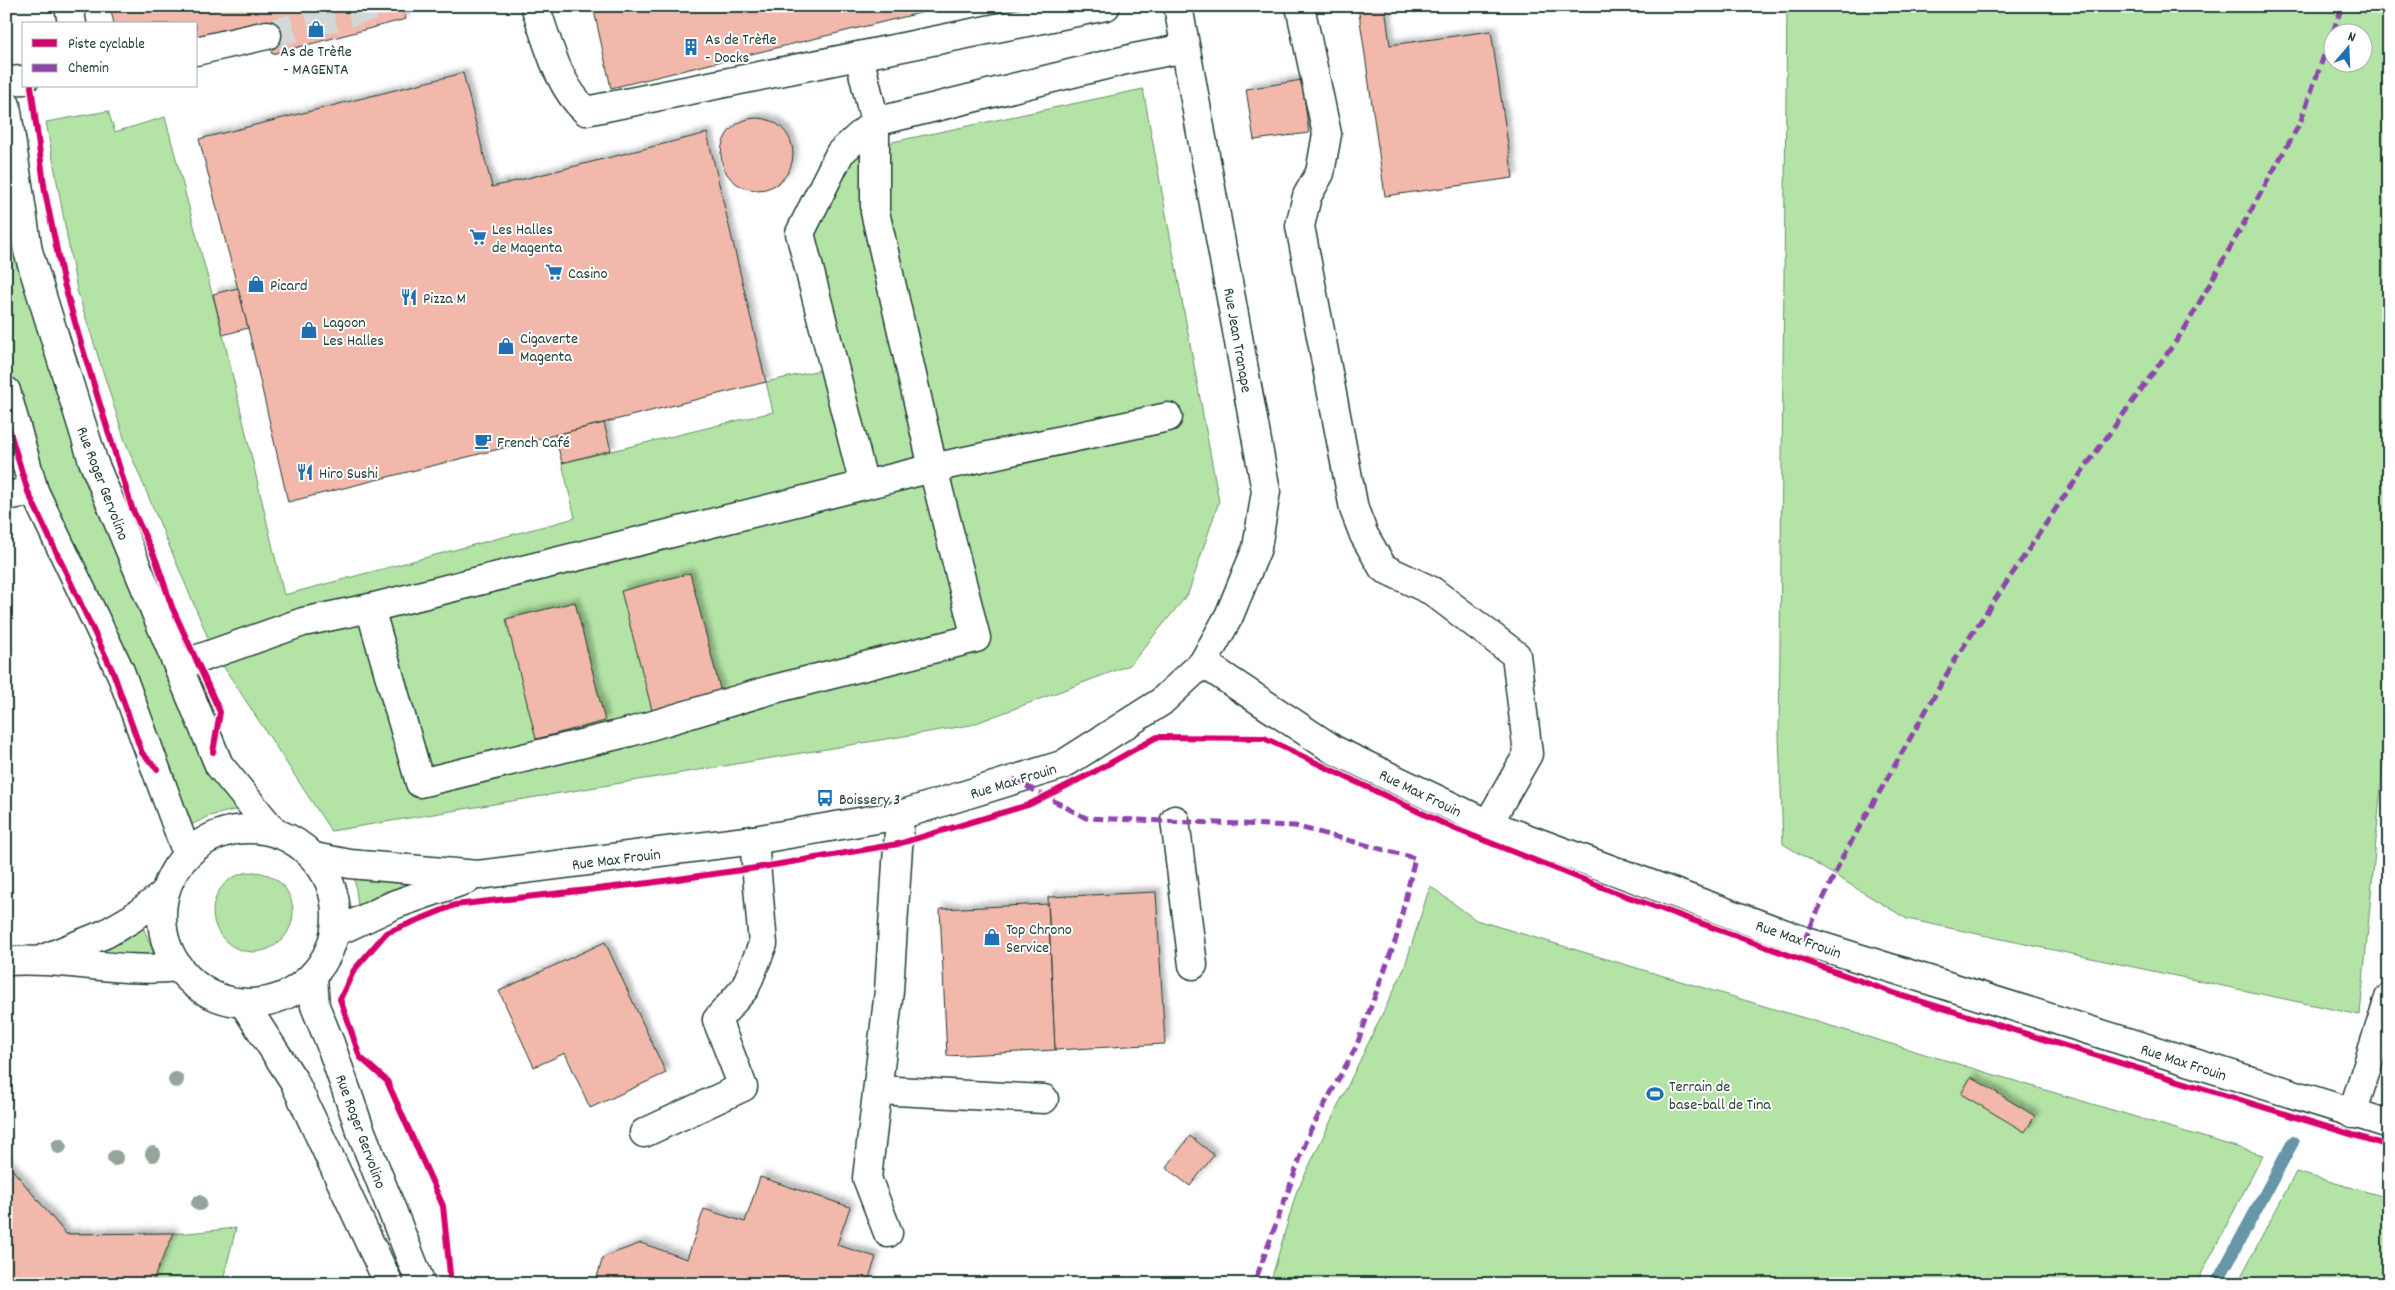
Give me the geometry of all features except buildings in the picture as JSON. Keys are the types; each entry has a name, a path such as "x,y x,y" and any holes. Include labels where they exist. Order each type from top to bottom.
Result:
{"main road":[{"path":"69,6 72,22"},
{"path":"535,6 565,86 574,100 586,111 1106,6"},
{"name":"Rue Jean Tranape","path":"1178,6 1266,491 1257,548 1229,616 1203,663"},
{"path":"1300,6 1327,134 1320,173 1307,196 1300,226 1354,509 1364,535 1383,568 1432,591 1516,655 1528,754 1488,824"},
{"path":"198,51 267,35"},
{"path":"864,485 800,233 840,153 875,122 1170,51"},
{"path":"370,608 420,783 630,732 770,690 976,638 933,468 875,212 875,122 859,56"},
{"path":"6,82 22,80"},
{"name":"Rue Roger Gervolino","path":"6,105 28,251 93,461 219,765 274,832"},
{"path":"6,391 34,491 120,671 187,854"},
{"path":"178,666 303,622 370,608 933,468 1168,417"},
{"path":"6,496 34,491"},
{"name":"Rue Max Frouin","path":"314,857 350,864 478,875 754,840 900,815 1062,765 1161,702 1203,663 1334,750 1488,824 1804,941 2352,1114 2389,1124"},
{"path":"888,1233 867,1178 889,991 900,815"},
{"path":"1175,820 1194,965"},
{"path":"251,829 274,832 296,842 314,857 329,879 337,906 336,932 328,956 313,976 293,992 269,1002 244,1004 225,1000 206,993 178,967 166,944 161,919 164,894 173,872 187,854 206,840 228,831 251,829"},
{"path":"644,1133 743,1087 716,1020 745,988 763,944 754,840"},
{"name":"Rue Max Frouin","path":"336,932 396,904 478,875"},
{"path":"39,960 105,934 131,919 164,894"},
{"path":"6,962 39,960 115,969 178,967"},
{"name":"Rue Roger Gervolino","path":"313,976 315,1006 358,1124 421,1284"},
{"path":"2352,1114 2389,998"},
{"path":"244,1004 281,1058 294,1082 389,1284"},
{"path":"878,1090 1044,1099"}],"green space":[{"path":"1787,6 2389,6 2389,745 2384,753 2360,1015 1907,919 1783,844 1779,735"},
{"path":"1143,89 1219,501 1188,594 1130,665 971,725 331,831 214,652 125,441 77,290 46,122 108,111 115,132 165,117 223,335 284,595 575,518 562,463 773,412 766,382 834,367 800,233 840,153"},
{"path":"6,105 28,251 235,810 209,816 193,824 166,792 6,391"},
{"path":"245,872 261,872 282,883 293,904 293,920 282,941 261,952 245,952 231,946 219,934 213,920 213,904 219,890 231,878"},
{"path":"354,874 441,880 386,891 358,906"},
{"name":"Terrain de base-ball de Tina","path":"1430,886 1476,920 2263,1155 2196,1284 1270,1284 1296,1193 1404,969"},
{"path":"143,927 156,959 64,958 119,944"},
{"path":"6,1162 66,1234 188,1233 236,1228 222,1284 6,1284"},
{"path":"2296,1172 2389,1198 2389,1284 2237,1284"}],"waterway":[{"path":"2216,1284 2293,1142"}],"tunnel":[{"path":"267,35 374,6"}],"marked path":[{"path":"2336,22 2342,6"},
{"path":"1804,941 1843,856 1956,658 2063,498 2184,330 2300,123 2322,61"},
{"path":"1013,779 1086,818 1295,826 1415,858 1396,939 1356,1047 1310,1131 1254,1284"}],"cycle path":[{"path":"31,88 45,192 63,280 132,508 156,560 172,607 220,712 213,752"},
{"path":"6,419 28,492 113,672 142,753 157,769"},
{"path":"451,1284 443,1206 387,1081 360,1057 340,999 354,970 386,933 455,905 649,883 756,868 898,844 1028,805 1094,772 1157,737 1264,738 1453,828 1612,891 1894,993 2389,1146"}],"place":[{"name":"As de Trèfle - MAGENTA","path":"316,29"},
{"name":"As de Trèfle - Docks","path":"691,47"},
{"name":"Les Halles de Magenta","path":"478,237"},
{"name":"Casino","path":"554,272"},
{"name":"Picard","path":"256,284"},
{"name":"Pizza M","path":"409,297"},
{"name":"Lagoon Les Halles","path":"309,330"},
{"name":"Cigaverte Magenta","path":"506,346"},
{"name":"French Café","path":"483,441"},
{"name":"Hiro Sushi","path":"305,472"},
{"name":"Boissery 3","path":"825,798"},
{"name":"Top Chrono Service","path":"992,937"},
{"name":"Terrain de base-ball de Tina","path":"1655,1094"}]}
